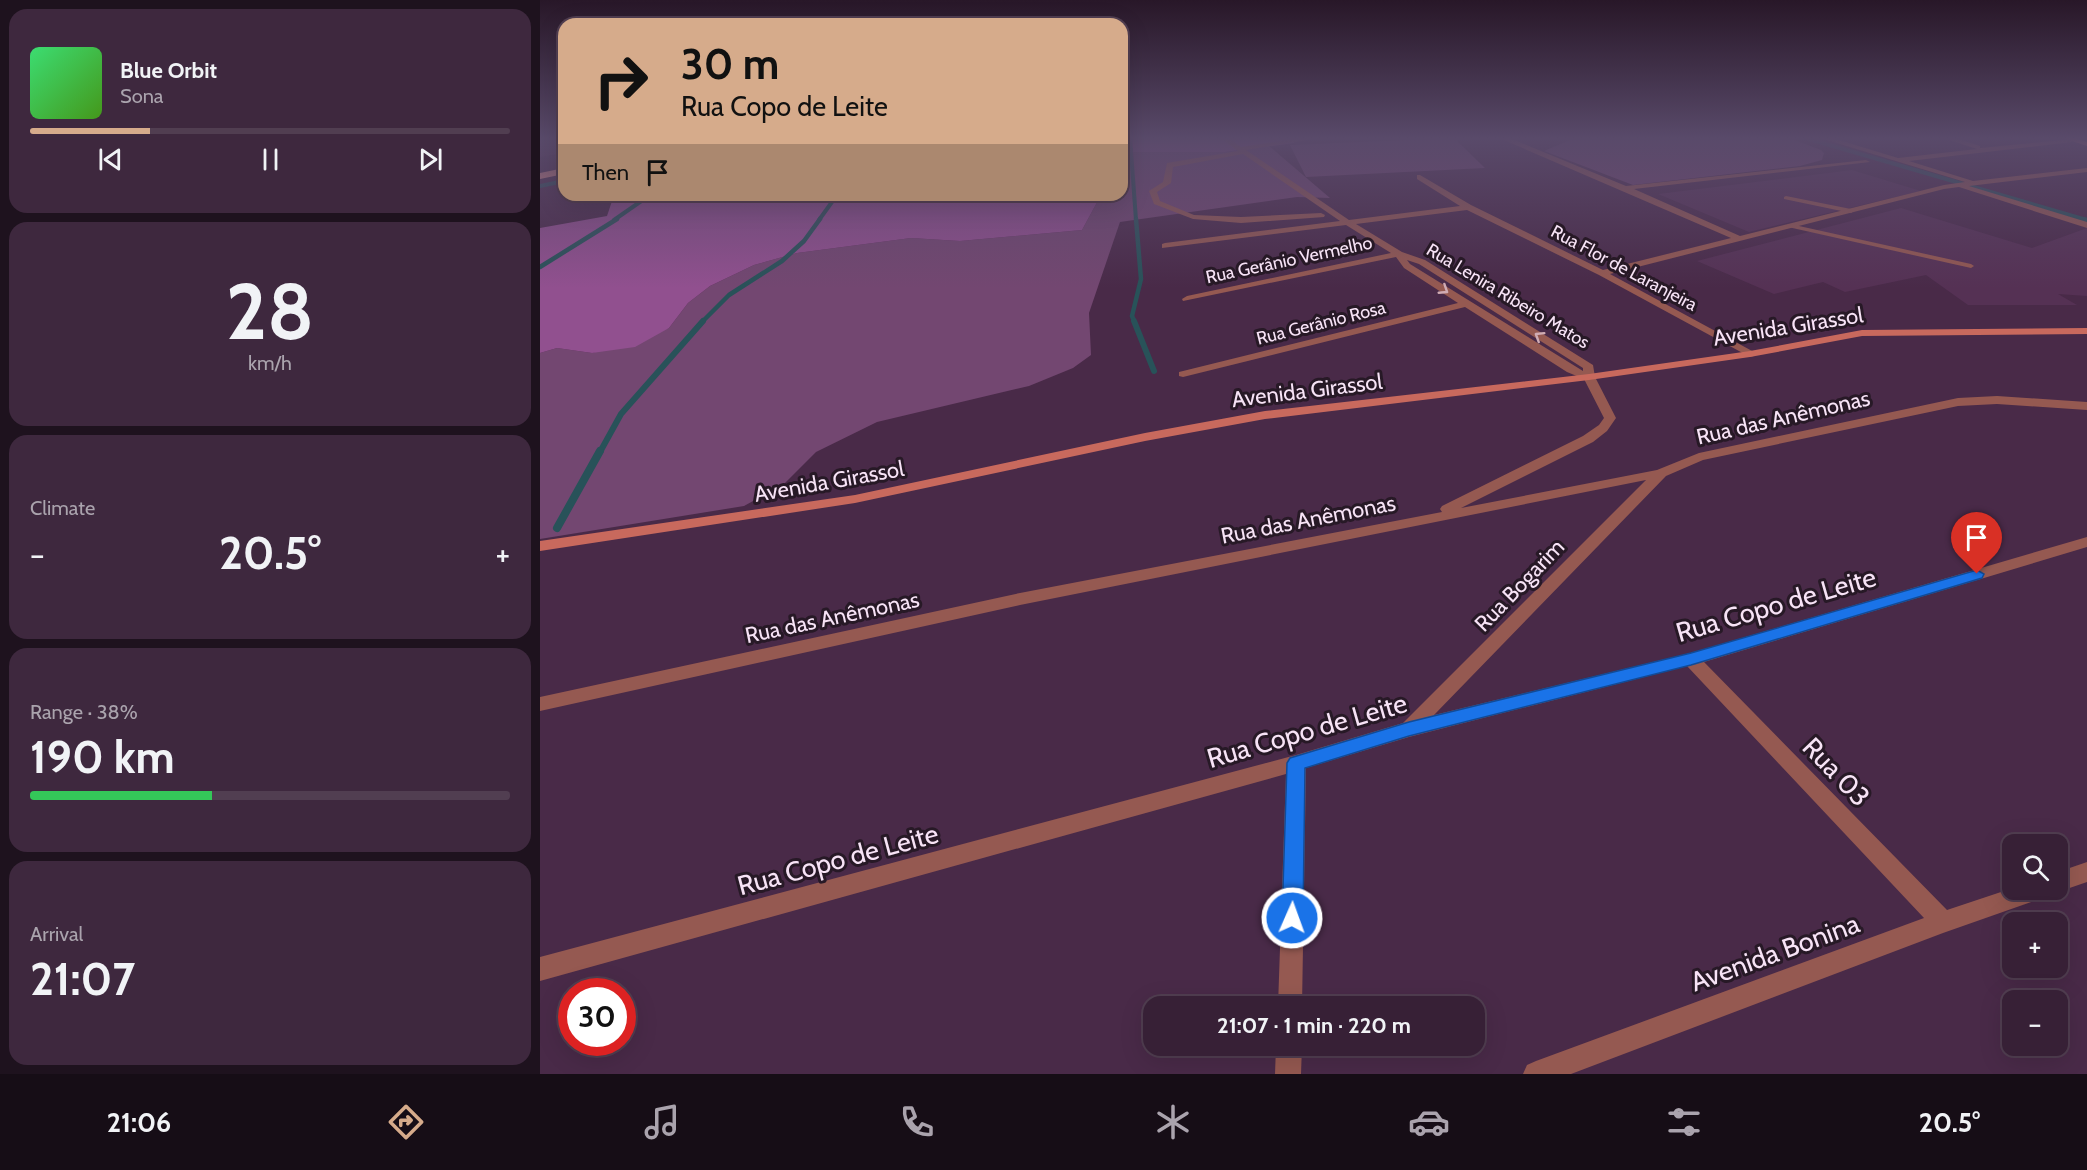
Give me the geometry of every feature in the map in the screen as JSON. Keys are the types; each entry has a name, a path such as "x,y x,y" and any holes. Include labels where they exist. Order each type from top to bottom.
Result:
{"street":[{"path":"1160,187 1153,191 1157,202 1193,217 1241,220 1336,214"},
{"name":"Rua Lenira Ribeiro Matos","path":"1296,187 1398,254 1422,262 1589,367 1589,377 1610,418 1603,428 1588,439 1428,518"},
{"name":"Rua Flor de Laranjeira","path":"1436,187 1468,207 1602,273 1750,354"},
{"path":"1625,188 1633,187"},
{"path":"1602,273 1953,187"},
{"path":"1975,187 2087,225"},
{"path":"1625,188 1740,239"},
{"path":"1165,246 1468,207"},
{"name":"Rua Lenira Ribeiro Matos","path":"1398,254 1407,266 1571,370 1589,377"},
{"name":"Rua Gerânio Vermelho","path":"1187,299 1398,254"},
{"name":"Rua Gerânio Rosa","path":"1183,374 1467,304"},
{"name":"Avenida Girassol","path":"540,546 855,500 1155,435 1254,417 1589,377 1750,354 1862,333 2087,332"},
{"name":"Rua das Anêmonas","path":"540,704 1020,599 1661,473 1699,457 1958,402 1997,400 2087,406"},
{"name":"Rua Bogarim","path":"1409,729 1661,473"},
{"name":"Rua Copo de Leite","path":"540,969 1296,763 1409,729 1691,659 2087,542"},
{"name":"Rua 03","path":"1691,659 1943,922"},
{"path":"1290,996 1296,763"},
{"path":"2068,879 2087,872"},
{"name":"Avenida Bonina","path":"1536,1074 2008,900"},
{"path":"1288,1074 1289,1056"}],"lane":[{"path":"1786,198 1851,211"},
{"path":"1790,226 1971,266"}],"shaded area":[{"path":"1128,187 1317,187 1330,198 1297,197 1120,222 1089,313 1091,355 1073,368 1029,386 877,422 816,452 784,484 744,506 540,539 540,353 557,348 592,353 669,328 688,303 710,286 754,265 797,253 911,238 960,241 1082,230 1098,201 1128,201"},
{"path":"1714,187 1908,187 1921,191 1749,232 1658,194"},
{"path":"612,201 1098,201 1082,230 960,241 911,238 797,253 754,265 710,286 688,303 669,328 635,347 592,353 557,348 540,353 540,228 607,216"},
{"path":"1901,208 2032,248 2087,228 2087,296 2058,294 2077,305 1968,305 1926,275 1845,292 1823,282 1774,294 1697,261"}],"waterway":[{"path":"1134,187 1136,220"},
{"path":"1974,187 2087,220 2082,219"},
{"path":"614,220 641,201"},
{"path":"819,220 833,201"},
{"path":"540,267 617,219"},
{"path":"703,321 729,295 782,261 804,241 820,219"},
{"path":"1135,323 1132,316 1141,279 1136,219"},
{"path":"600,452 621,414 703,321"},
{"path":"1134,321 1154,371"},
{"path":"557,528 600,451"}],"route":[{"path":"1292,918 1296,763 1409,729 1691,659 1977,574"}]}
